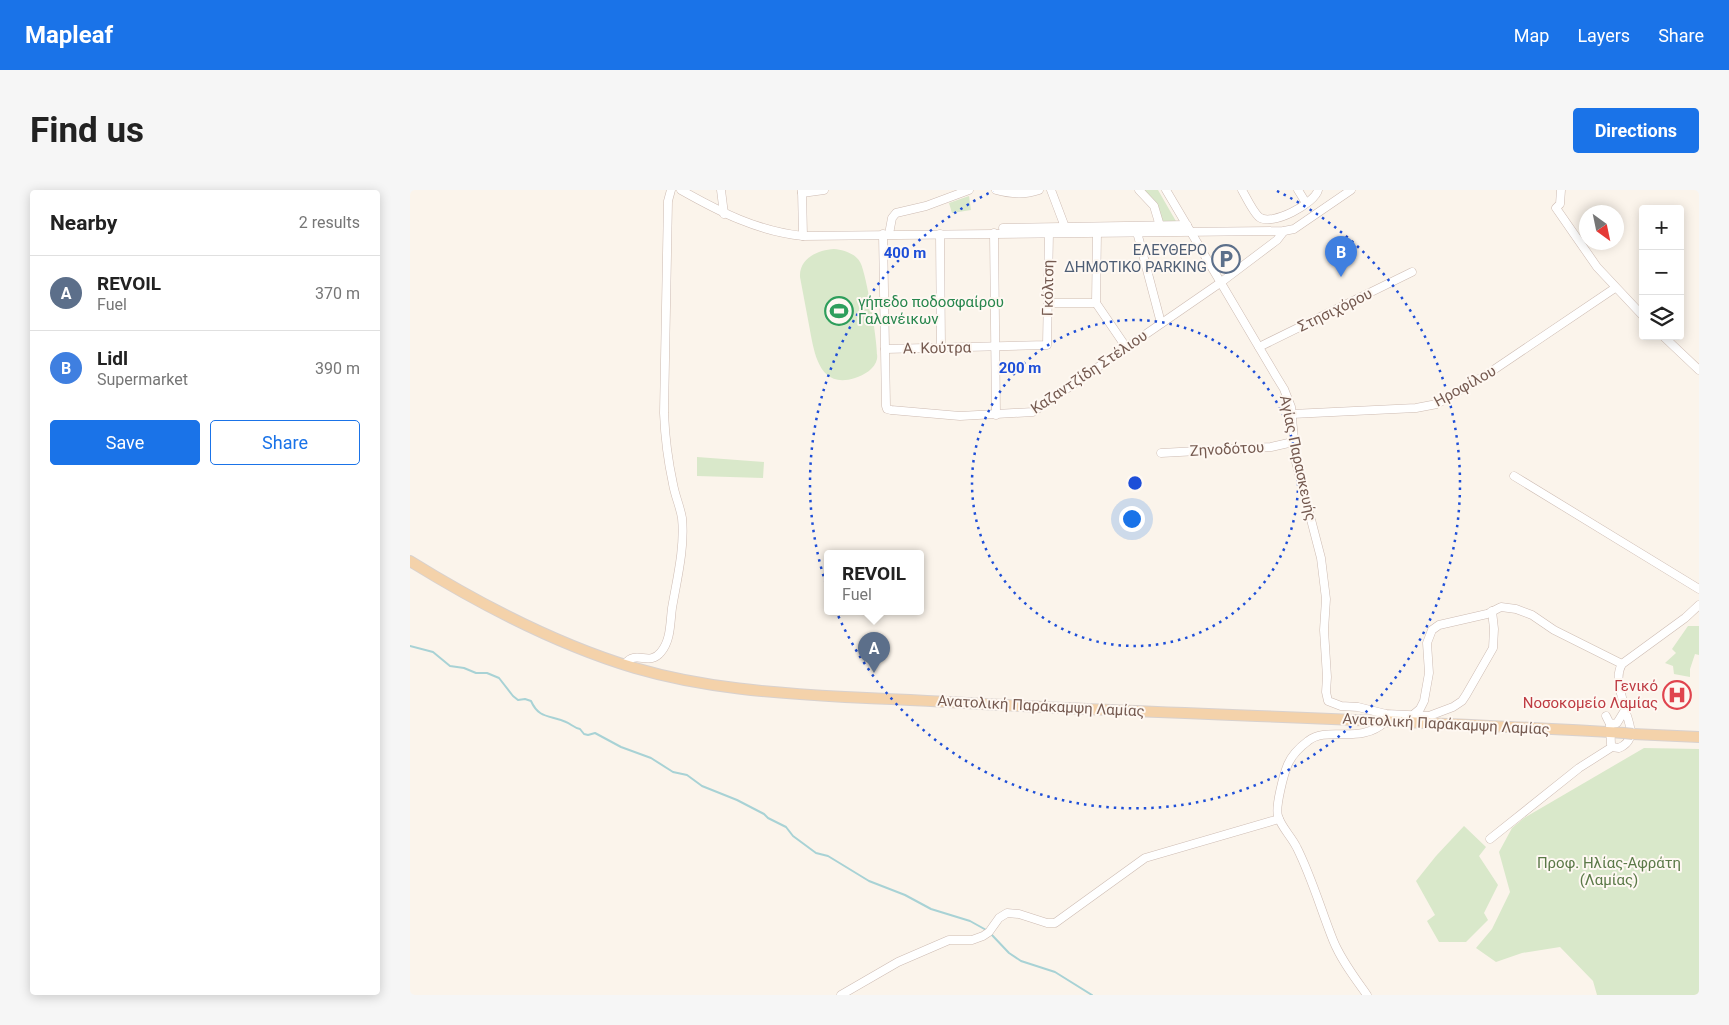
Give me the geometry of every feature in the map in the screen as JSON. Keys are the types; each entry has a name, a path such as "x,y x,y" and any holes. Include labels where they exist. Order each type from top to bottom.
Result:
{"main road":[{"name":"Ανατολική Παράκαμψη Λαμίας","path":"410,561 466,594 530,628 625,664 694,681 773,693 1039,707 1386,721 1412,717 1610,728 1629,734 1699,737"}],"street":[{"path":"625,664 631,658 637,656 650,659 656,656 667,643 682,543 682,519 672,480 666,444 664,413 668,201 671,190"},
{"path":"681,190 724,214 752,226 784,234 803,236 1137,232 1189,229 1284,231 1294,228 1350,190"},
{"path":"721,190 724,214"},
{"path":"803,236 802,192 824,190"},
{"path":"885,349 886,234 892,218 896,213 926,206 969,190"},
{"path":"996,190 1025,193 1039,190"},
{"path":"1050,190 1065,227"},
{"path":"1139,190 1154,206 1160,226"},
{"name":"Αγίας Παρασκευής","path":"1166,190 1284,389 1292,414 1296,462 1323,571 1326,599 1324,636 1327,699 1330,703 1341,706 1358,707 1386,714 1412,717"},
{"path":"1242,190 1259,217 1264,219 1284,217 1315,198 1318,190"},
{"path":"1298,190 1306,203"},
{"path":"1561,190 1560,204 1556,208 1596,267 1639,312"},
{"path":"961,228 1160,226 1189,229"},
{"name":"Καζαντζίδη Στέλιου","path":"885,349 887,409 950,416 1032,412 1220,283 1278,240 1284,231"},
{"name":"Γκόλτση","path":"1047,344 1049,232"},
{"path":"1097,232 1096,303 1126,347"},
{"path":"1137,232 1161,323"},
{"path":"994,233 996,415"},
{"path":"940,234 941,348"},
{"name":"Στησιχόρου","path":"1259,347 1412,272"},
{"name":"Ηροφίλου","path":"1292,414 1416,408 1437,404 1489,374 1615,288"},
{"path":"1048,303 1096,303"},
{"path":"1667,340 1699,370"},
{"name":"Α. Κούτρα","path":"885,349 1044,346 1047,344"},
{"name":"Ζηνοδότου","path":"1161,453 1271,446 1293,442"},
{"path":"1514,476 1699,589"},
{"path":"1490,839 1572,774 1612,747 1619,748 1630,740 1630,728 1618,670 1622,664 1685,618 1699,605"},
{"path":"1412,717 1424,702 1428,673 1427,642 1432,630 1439,625 1487,614 1499,608 1504,607 1532,615 1554,630 1622,664"},
{"path":"1412,717 1435,715 1453,707 1464,699 1493,648 1494,629 1492,611"},
{"path":"1610,728 1617,723 1625,710"},
{"path":"1606,716 1610,728 1612,747"},
{"path":"1367,995 1346,965 1334,941 1298,849 1279,819 1277,810 1287,767 1291,758 1309,739 1317,736 1350,735 1369,732 1379,728 1386,721"},
{"path":"841,995 898,962 949,940 972,940 983,936 989,932 999,918 1007,914 1019,914 1047,923 1055,923 1144,858 1279,819"}],"green space":[{"path":"1143,190 1158,190 1177,223 1161,224"},
{"path":"969,196 971,210 952,213 949,203"},
{"name":"γήπεδο ποδοσφαίρου Γαλανέικων","path":"834,249 852,254 858,259 863,268 869,294 877,352 876,363 869,371 855,378 843,380 833,378 820,366 811,335 800,277 806,260 816,253"},
{"path":"697,457 764,462 763,478 697,476"},
{"path":"1688,626 1699,626 1699,655 1695,654 1690,669 1690,677 1674,674 1673,666 1665,663 1676,653 1672,649"},
{"name":"Προφ. Ηλίας-Αφράτη (Λαμίας)","path":"1644,748 1699,749 1699,995 1597,995 1593,981 1560,947 1522,953 1496,962 1476,948 1492,929 1510,892 1499,852 1512,828 1524,818"},
{"path":"1464,826 1486,847 1479,856 1498,885 1484,913 1488,920 1466,942 1439,942 1427,921 1435,915 1416,881"}],"waterway":[{"path":"410,646 433,652 450,666 464,668 476,673 487,673 499,678 513,696 518,700 525,699 531,701 541,714 568,723 580,729 584,734 595,733 621,747 651,758 673,772 687,775 702,786 737,800 764,814 786,827 793,836 816,853 828,856 869,881 905,895 931,909 970,921 988,931"},
{"path":"991,934 1009,953 1021,961 1055,972 1092,995"}],"place":[{"name":"ΕΛΕΥΘΕΡΟ ΔΗΜΟΤΙΚΟ PARKING","path":"1226,259"},
{"name":"Lidl","path":"1341,277"},
{"name":"γήπεδο ποδοσφαίρου Γαλανέικων","path":"839,311"},
{"name":"REVOIL","path":"874,673"},
{"name":"Γενικό Νοσοκομείο Λαμίας","path":"1677,695"}]}
